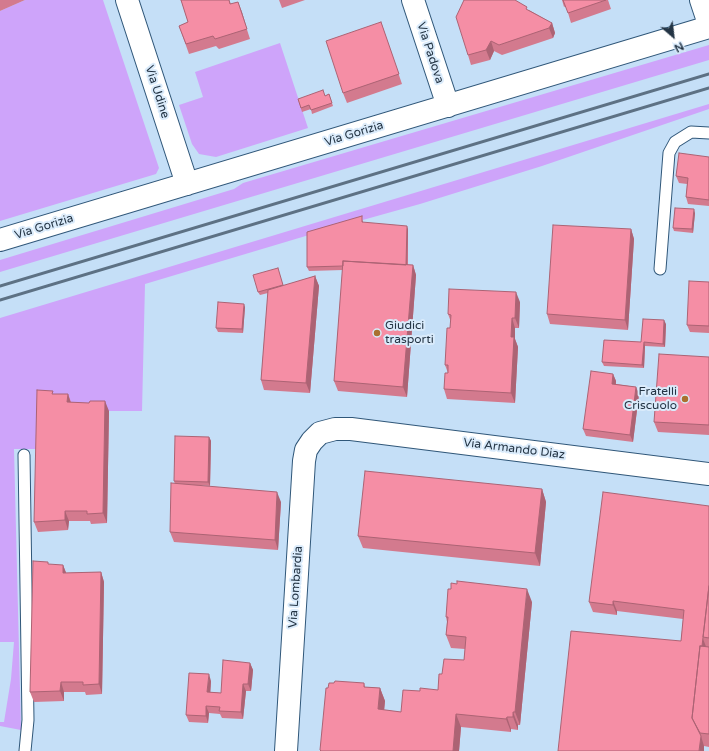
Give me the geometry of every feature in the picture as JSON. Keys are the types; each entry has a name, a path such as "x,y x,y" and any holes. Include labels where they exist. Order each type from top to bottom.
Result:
{"street":[{"name":"Via Udine","path":"127,0 187,184"},
{"name":"Via Padova","path":"413,0 448,106"},
{"path":"701,0 709,24"},
{"name":"Via Gorizia","path":"0,240 709,27"},
{"name":"Via Armando Diaz","path":"320,433 335,429 351,429 709,474"},
{"name":"Via Lombardia","path":"285,749 304,461 306,450 312,440 320,433"}],"lane":[{"path":"660,270 669,153 675,142 691,132 709,133"},
{"path":"24,455 28,720 24,751"}],"shaded area":[{"path":"25,0 103,0 159,168 156,174 0,221 0,11"},
{"path":"280,43 308,128 216,157 199,154 192,144 179,105 203,97 195,72"},
{"path":"709,45 709,60 0,272 0,260 234,189 243,183"},
{"path":"709,104 709,109 542,166 420,204 309,235 145,284 142,411 94,411 40,449 14,449 21,730 0,726 0,722 4,722 11,679 14,642 0,642 0,318"}],"building":[{"path":"181,0 229,0 230,4 238,2 247,29 215,39 213,36 186,44 179,26 188,22"},
{"path":"464,0 515,0 527,7 526,9 552,23 549,28 499,45 491,41 486,50 468,55 456,17"},
{"path":"563,0 606,0 568,13"},
{"path":"381,22 399,74 343,93 326,41"},
{"path":"323,90 325,96 329,94 332,103 311,110 309,105 301,108 298,99"},
{"path":"679,153 709,157 709,200 686,197 688,178 676,176"},
{"path":"675,208 694,209 692,229 673,228"},
{"path":"362,216 362,222 407,226 406,265 343,261 343,266 307,267 307,232"},
{"path":"553,225 631,229 625,320 547,314"},
{"name":"Giudici trasporti","path":"343,261 413,265 403,387 334,381"},
{"path":"278,268 283,285 258,292 253,275"},
{"path":"315,276 306,383 261,380 268,290"},
{"path":"689,281 709,282 709,326 687,325"},
{"path":"449,289 516,292 515,318 512,318 511,337 514,337 511,393 444,389 445,373 448,373 448,365 445,365 447,328 450,328 451,315 448,314"},
{"path":"218,302 244,304 242,329 216,328"},
{"path":"643,319 664,320 663,344 644,342 642,365 602,362 604,340 641,342"},
{"name":"Fratelli Criscuolo","path":"659,354 709,357 709,425 654,422"},
{"path":"591,371 613,374 612,384 636,387 630,435 583,429"},
{"path":"37,390 53,391 52,394 68,394 67,402 89,403 90,401 105,401 103,513 87,514 87,511 65,511 65,520 34,522"},
{"path":"175,436 209,437 208,482 174,481"},
{"path":"365,471 542,489 535,553 358,536"},
{"path":"171,483 277,492 275,540 170,532"},
{"path":"603,492 709,506 709,586 702,646 700,646 692,718 701,736 699,751 558,751 571,631 681,641 684,610 613,601 613,605 589,602"},
{"path":"33,561 63,565 63,573 101,572 99,684 83,685 83,682 61,682 60,691 30,692"},
{"path":"457,581 527,589 515,712 513,712 513,717 507,717 506,719 456,714 453,751 321,751 326,688 328,688 329,683 334,683 335,681 364,683 364,687 380,688 378,709 401,712 403,690 420,691 420,688 438,690 439,674 442,674 444,659 464,660 466,637 446,635 448,617 446,617 448,589 451,589 451,583 457,584"},
{"path":"709,586 709,638 703,637"},
{"path":"700,646 709,647 709,734 700,733 692,718"},
{"path":"223,660 250,663 248,684 243,684 241,712 219,711 220,707 206,706 206,716 186,715 189,673 209,674 207,692 221,693"}],"railway":[{"path":"0,286 709,74"},
{"path":"0,300 709,88"}],"place":[{"name":"Giudici trasporti","path":"377,333"},
{"name":"Fratelli Criscuolo","path":"685,399"}]}
